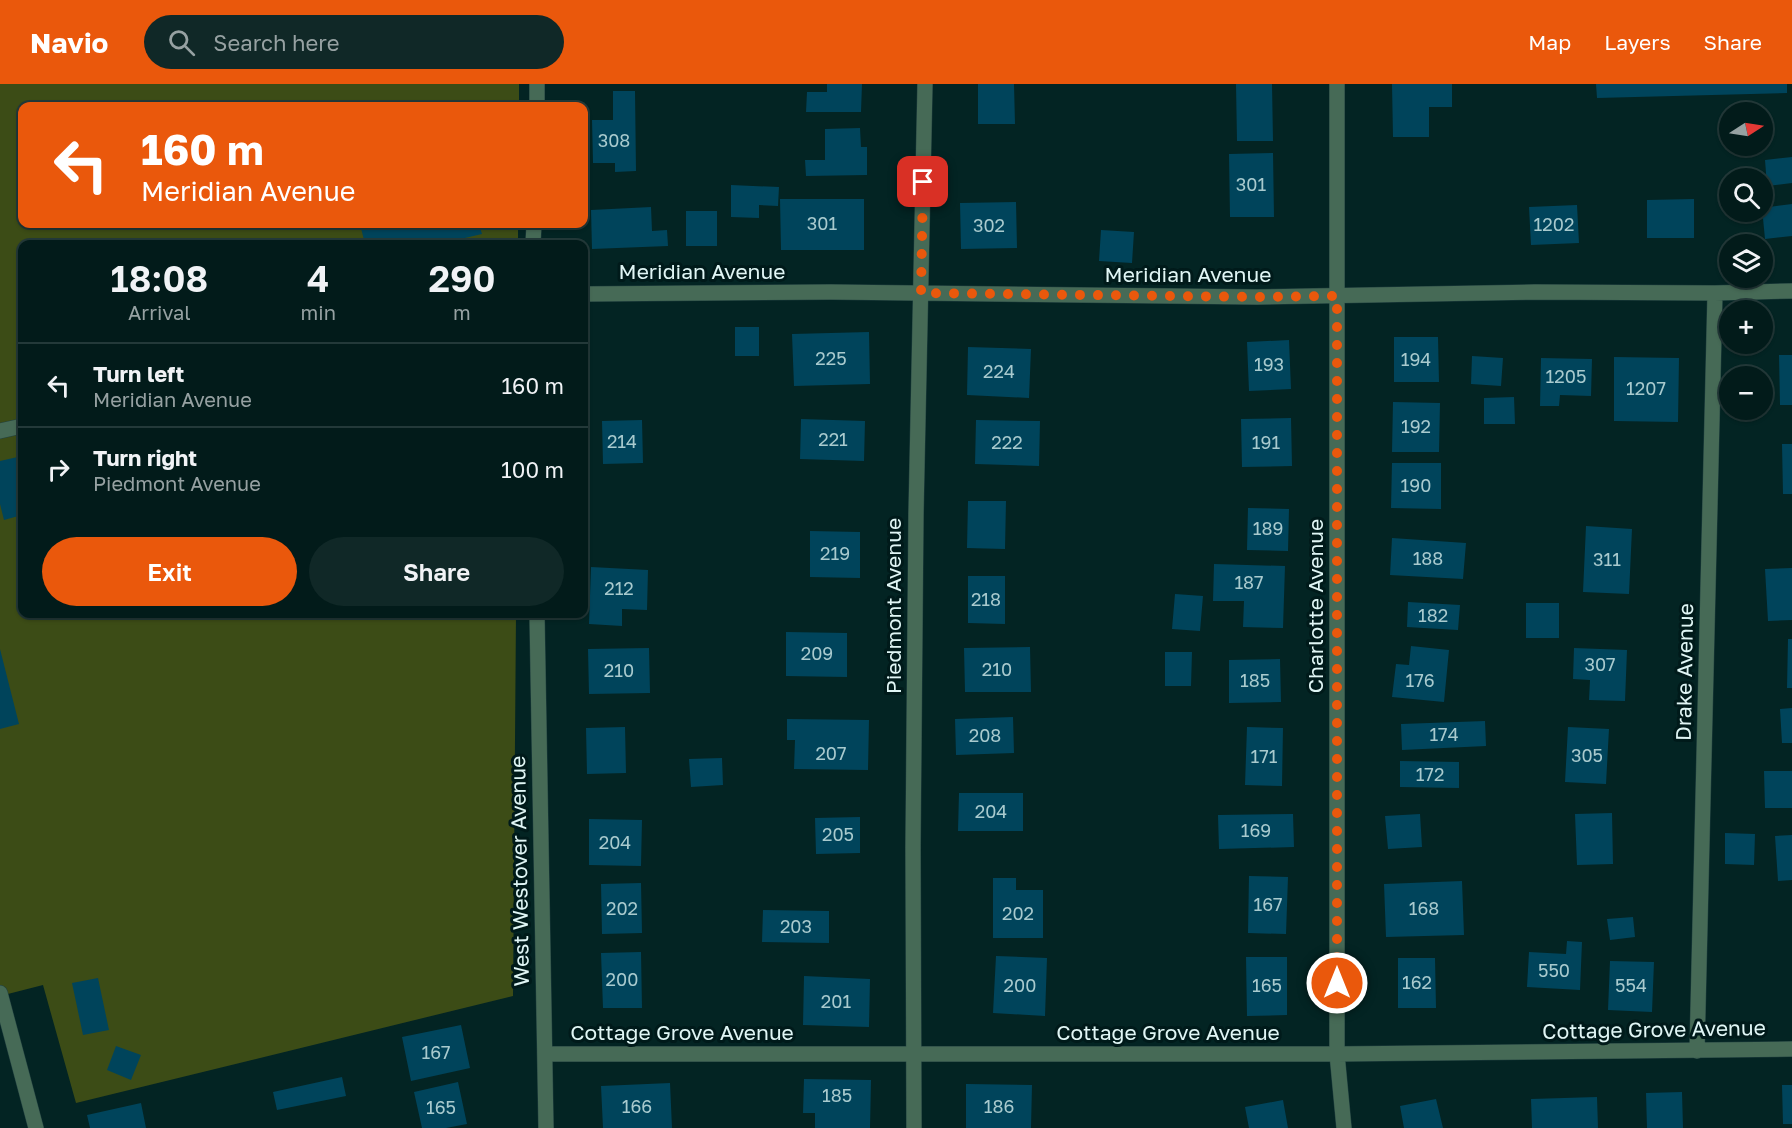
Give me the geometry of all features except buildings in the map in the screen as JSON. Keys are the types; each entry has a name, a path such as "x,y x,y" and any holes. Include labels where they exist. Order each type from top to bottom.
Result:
{"street":[{"path":"537,84 537,102"},
{"name":"Piedmont Avenue","path":"914,1128 915,538 925,84"},
{"name":"Charlotte Avenue","path":"1337,84 1337,1054 1344,1128"},
{"name":"Meridian Avenue","path":"588,294 921,293 1257,297 1535,292 1792,291"},
{"name":"Drake Avenue","path":"1697,1051 1715,293"},
{"path":"0,431 18,427"},
{"name":"West Westover Avenue","path":"537,618 546,1128"},
{"path":"0,993 36,1128"},
{"name":"Cottage Grove Avenue","path":"545,1054 1337,1054 1792,1049"}],"green space":[{"path":"0,84 519,84 519,102 18,102 18,228 518,228 518,240 18,240 18,618 516,618 513,996 76,1103 43,985 0,996"}],"route":[{"path":"923,182 921,293 1337,296 1337,983"}]}
